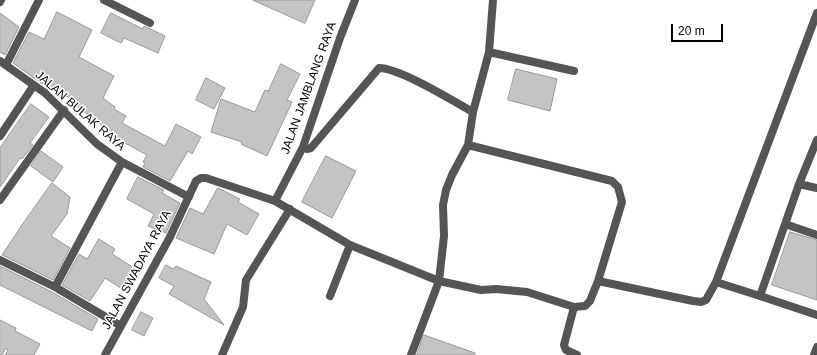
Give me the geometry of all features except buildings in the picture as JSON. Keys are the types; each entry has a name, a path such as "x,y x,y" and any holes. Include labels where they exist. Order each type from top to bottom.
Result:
{"street":[{"path":"3,63 40,0"},
{"path":"104,0 150,23"},
{"name":"JALAN JAMBLANG RAYA","path":"275,201 303,148 340,38 355,0"},
{"path":"411,355 439,282 444,236 443,205 446,190 468,145 473,112 489,52 493,0"},
{"path":"598,281 701,302 706,300 716,282 817,13"},
{"path":"489,52 574,71"},
{"name":"JALAN BULAK RAYA","path":"3,63 34,85 64,110 97,144 122,162 190,197"},
{"path":"303,148 311,148 379,68 387,69 417,82 473,112"},
{"path":"0,136 34,85"},
{"path":"0,200 64,110"},
{"path":"760,296 799,184 817,140"},
{"path":"190,197 196,181 201,178 206,178 275,201 350,245 439,282 481,290 496,289 526,292 574,307 585,306 590,301 598,281 622,202 618,187 612,181 468,145"},
{"path":"55,287 122,162"},
{"path":"799,184 817,188"},
{"name":"JALAN SWADAYA RAYA","path":"105,355 170,237 190,197"},
{"path":"222,355 243,308 246,280 290,209"},
{"path":"785,224 817,235"},
{"path":"330,296 350,245"},
{"path":"0,260 55,287 121,326"},
{"path":"716,282 817,315"},
{"path":"574,307 564,345 566,350 577,355"},
{"path":"814,355 817,347"}]}
